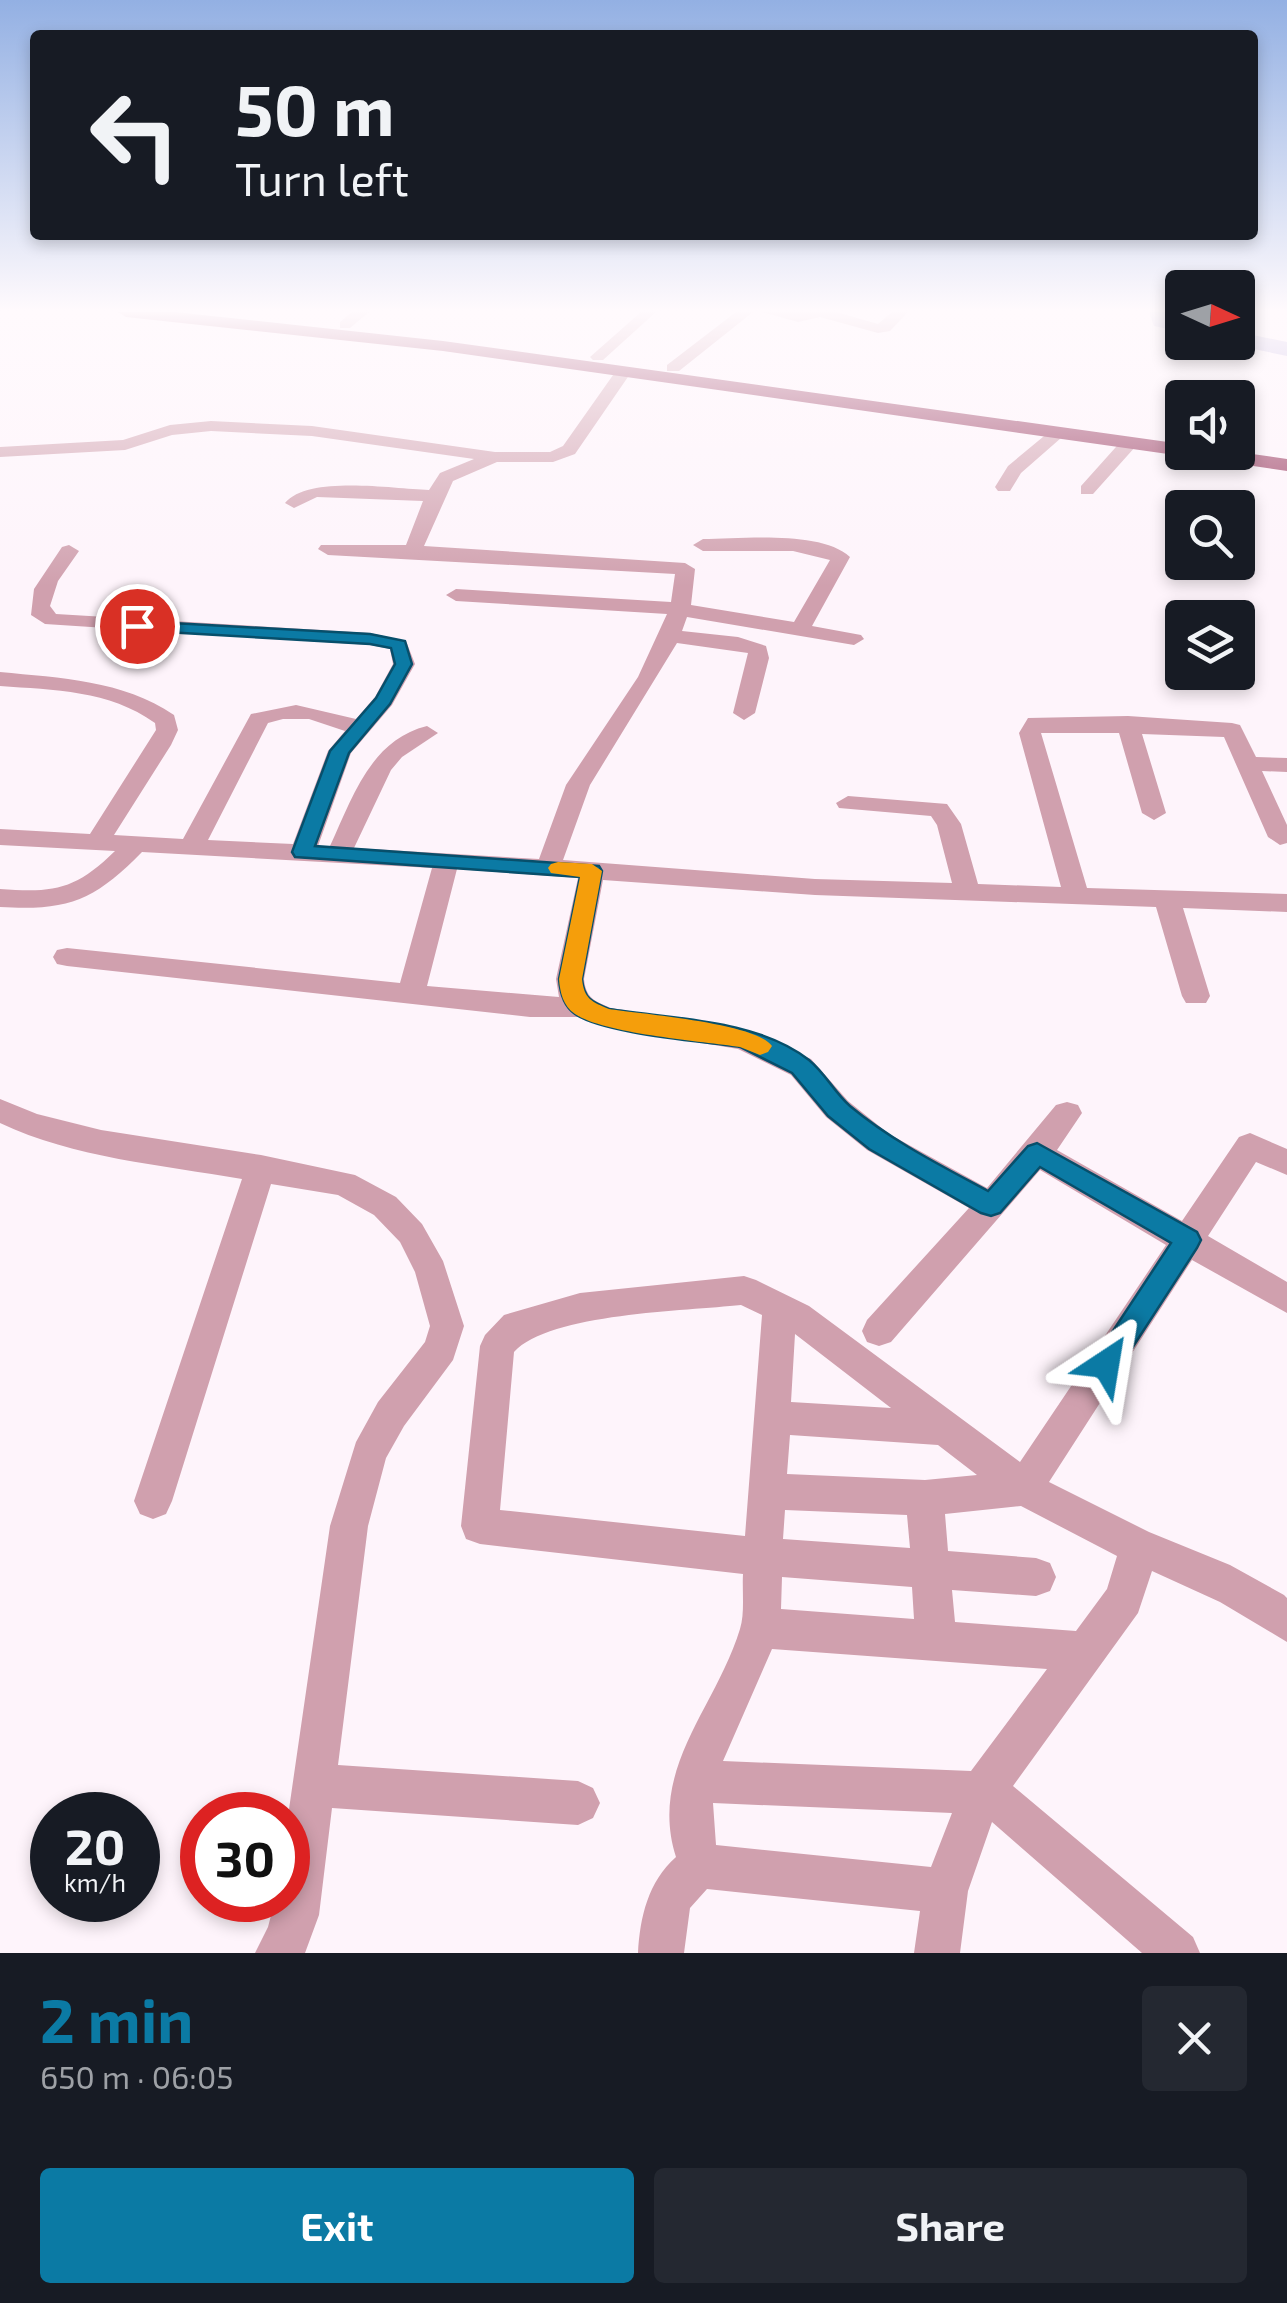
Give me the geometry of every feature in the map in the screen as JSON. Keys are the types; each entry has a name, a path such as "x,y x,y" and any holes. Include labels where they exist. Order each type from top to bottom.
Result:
{"highway":[{"path":"854,403 1165,447"},
{"path":"919,403 1165,439"},
{"path":"1255,451 1287,456"},
{"path":"1255,460 1287,465"}],"street":[{"path":"0,452 126,445 170,430 211,426 312,431 495,458 563,454 600,403"},
{"path":"1004,487 1014,470 1061,432"},
{"path":"1087,490 1130,442"},
{"path":"413,551 434,496 446,477 495,458"},
{"path":"294,503 304,494 317,492 434,496"},
{"path":"703,545 811,549 840,557 800,629"},
{"path":"328,549 685,570 679,609 668,636 638,695 582,776 548,868"},
{"path":"69,551 46,584 39,606 41,615 52,620 370,639 399,645 404,664 384,700 340,751 303,852"},
{"path":"456,595 679,609 854,639"},
{"path":"668,636 738,643 759,650 759,662 744,696 744,713"},
{"path":"0,679 56,684 122,697 154,710 166,720 167,730 160,746 97,842"},
{"path":"192,846 259,719 280,712 330,716 358,730"},
{"path":"1076,896 1030,733 1032,726 1043,722 1232,730 1280,837"},
{"path":"1128,724 1154,812"},
{"path":"340,854 384,760 398,745 427,734"},
{"path":"1250,764 1287,765"},
{"path":"848,803 938,809 949,824 967,892"},
{"path":"0,836 340,854 815,887 1287,903"},
{"path":"0,898 67,899 104,878 136,844"},
{"path":"412,994 446,861"},
{"path":"582,1008 572,995 570,979 592,871"},
{"path":"1167,899 1196,996"},
{"path":"67,957 530,1006 582,1008 606,1017 744,1040 801,1067 837,1109 878,1142 991,1205"},
{"path":"0,1110 30,1124 101,1142 344,1184 385,1206 412,1234 431,1271 447,1326 440,1350 391,1414 370,1454 349,1526 296,1915 278,1953"},
{"path":"879,1331 1037,1153 1067,1113"},
{"path":"1024,1488 1250,1145 1287,1163"},
{"path":"1037,1153 1287,1299"},
{"path":"153,1501 260,1167"},
{"path":"1036,1577 763,1557 480,1526 497,1346 516,1326 580,1308 744,1290 797,1316 1024,1488 1139,1547 1197,1568 1249,1593 1287,1622"},
{"path":"702,1866 691,1834 692,1781 761,1628 780,1308"},
{"path":"772,1417 940,1428"},
{"path":"768,1491 924,1498 1024,1488"},
{"path":"924,1498 936,1641"},
{"path":"937,1953 945,1890 981,1793 1124,1599 1139,1547"},
{"path":"761,1628 1085,1652"},
{"path":"692,1781 981,1793 1006,1805 1177,1953"},
{"path":"315,1785 578,1802"},
{"path":"661,1953 663,1917 674,1888 702,1866 945,1890"}],"slow traffic":[{"path":"558,868 592,871 570,979 572,995 582,1008 606,1017 760,1046"}],"route":[{"path":"137,626 370,639 399,645 404,664 384,700 340,751 303,852 592,871 570,979 572,995 582,1008 606,1017 744,1040 769,1050 801,1067 837,1109 878,1142 991,1205 1037,1153 1188,1240 1106,1364"}]}
